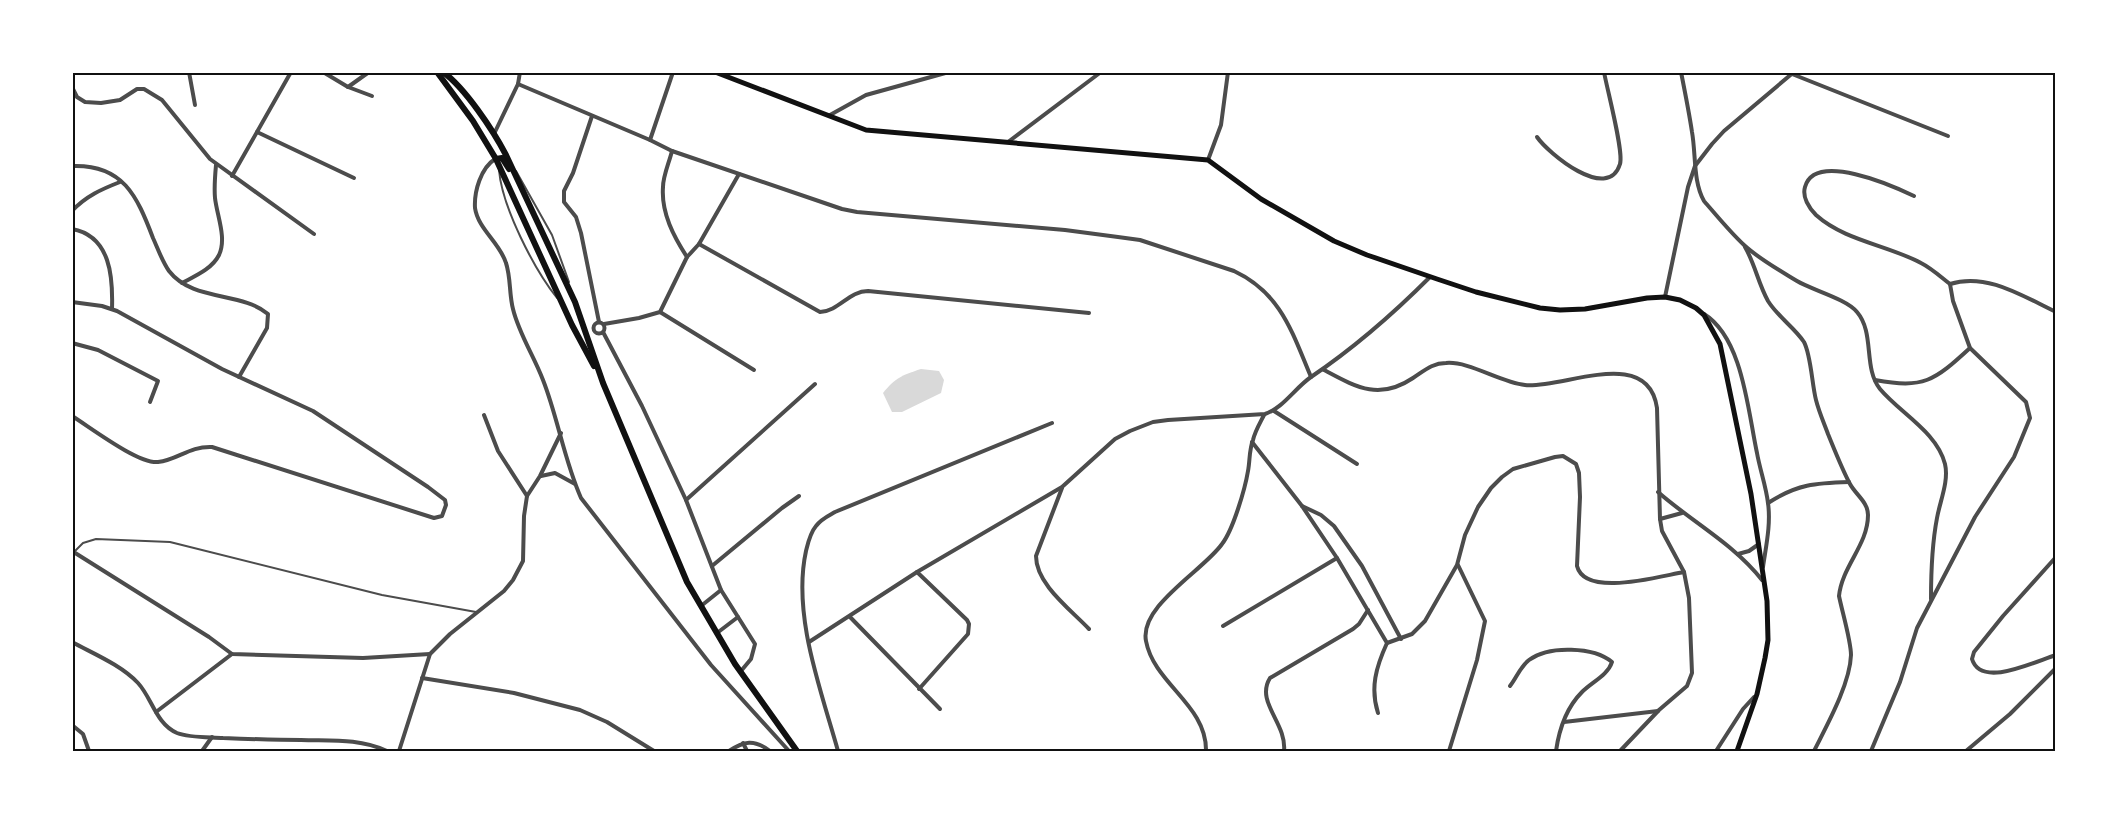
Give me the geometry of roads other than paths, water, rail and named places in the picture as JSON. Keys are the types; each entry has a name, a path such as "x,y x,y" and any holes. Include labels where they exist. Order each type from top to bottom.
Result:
{"main road":[{"path":"437,72 473,120 497,161 572,325 603,383"},
{"path":"443,72 459,87 494,134 506,155 575,302 603,383 687,582 716,633 797,751"},
{"path":"715,72 866,130 1208,160 1261,199 1334,241 1367,255 1476,292 1540,308 1586,309 1665,297 1680,300 1700,312 1714,330 1720,344 1751,494 1765,583 1768,640 1757,694 1737,751"},
{"path":"497,161 500,158 503,159 522,190"},
{"path":"572,325 586,333"}],"street":[{"path":"189,72 195,105"},
{"path":"232,176 291,72"},
{"path":"323,72 348,87 372,96"},
{"path":"348,87 369,72"},
{"path":"494,134 518,84 520,72"},
{"path":"650,140 673,72"},
{"path":"830,115 866,96 949,72"},
{"path":"1008,142 1101,72"},
{"path":"1208,160 1221,125 1228,72"},
{"path":"1537,137 1559,159 1582,174 1605,178 1615,172 1620,165 1620,146 1604,72"},
{"path":"1681,72 1695,166 1704,201 1743,245 1760,258 1818,292 1856,310 1862,320 1868,342 1874,380 1885,394 1924,431 1938,449 1945,464 1946,475 1936,519 1931,599"},
{"path":"1665,297 1688,187 1695,166 1724,132 1793,73 1948,136"},
{"path":"518,84 672,151 783,188 820,204 849,211 1065,230 1140,240 1234,271 1248,277 1269,295 1294,336 1311,377"},
{"path":"72,87 77,97 85,102 102,103 120,99 137,89 144,89 162,100 201,150 216,164 314,234"},
{"path":"592,116 573,173 564,191 564,202 576,217 581,233 597,323 594,329 596,332"},
{"path":"257,132 354,178"},
{"path":"672,151 663,185 664,208 677,242 687,257"},
{"path":"497,161 489,164 478,185 476,212 506,263 517,323 543,380 575,484 585,504 711,665 789,751"},
{"path":"182,283 213,264 219,254 222,236 215,197 216,164"},
{"path":"72,166 98,167 121,181 140,204 169,272 182,283 195,290 264,311 269,318 267,328 239,377"},
{"path":"1871,751 1900,682 1917,628 1975,518 2014,457 2030,418 2026,402 1970,348 1953,301 1950,284 1920,262 1862,240 1817,216 1805,199 1804,190 1805,184 1812,176 1819,173 1847,172 1892,185 1914,196"},
{"path":"660,312 687,257 699,244 739,174"},
{"path":"72,211 96,192 121,181"},
{"path":"72,229 92,237 102,248 110,266 112,309"},
{"path":"699,244 820,312 829,311 854,294 868,291 1089,314"},
{"path":"1743,245 1753,262 1769,302 1804,343 1816,400 1849,482 1865,504 1868,519 1861,545 1847,567 1840,586 1839,596 1851,656 1839,698 1814,751"},
{"path":"809,642 917,572 1062,487 1115,439 1130,430 1153,422 1168,420 1265,414 1274,411 1311,377 1324,370 1389,316 1430,277"},
{"path":"1950,284 1972,280 1991,283 2056,312"},
{"path":"72,302 112,309 239,377 300,404 395,465 445,500 446,505 439,518 428,516 229,451 203,446 190,449 161,462 152,462 134,455 72,416"},
{"path":"582,323 604,324 660,312 754,370"},
{"path":"1700,312 1715,323 1727,339 1738,366 1768,503 1769,525 1762,571"},
{"path":"604,324 603,332 638,398 686,500 721,590 755,644 751,659 741,671"},
{"path":"586,333 603,332"},
{"path":"72,343 98,350 158,381 150,402"},
{"path":"1874,380 1906,385 1917,384 1932,379 1970,348"},
{"path":"1324,370 1353,385 1373,391 1388,390 1403,385 1435,364 1447,362 1460,363 1524,385 1621,373 1633,377 1649,388 1656,398 1660,519 1662,531 1684,572 1689,598 1692,673 1687,686 1659,710 1620,751"},
{"path":"686,500 815,384"},
{"path":"1274,411 1356,465"},
{"path":"1206,751 1206,735 1203,727 1187,702 1150,656 1145,630 1156,610 1186,578 1217,552 1225,541 1247,474 1252,442 1265,414"},
{"path":"484,415 498,451 528,495"},
{"path":"837,751 809,642 801,595 810,534 816,525 835,512 1052,423"},
{"path":"399,751 430,654 450,634 504,591 520,567 523,561 524,516 528,495 561,433"},
{"path":"1252,442 1302,506 1337,558 1387,643 1375,675 1373,690 1378,713"},
{"path":"1387,643 1412,634 1425,621 1457,565 1470,522 1491,488 1513,469 1556,457 1563,456 1576,464 1579,473 1577,542 1579,573 1585,578 1602,583 1629,582 1684,572"},
{"path":"540,476 555,473 575,484"},
{"path":"1768,503 1798,486 1813,483 1849,482"},
{"path":"1062,487 1036,556 1036,565 1045,583 1089,628"},
{"path":"1658,492 1737,554 1765,583"},
{"path":"712,566 799,496"},
{"path":"1302,506 1321,515 1334,526 1362,566 1401,639"},
{"path":"1660,519 1682,513"},
{"path":"1737,554 1749,551 1758,544"},
{"path":"73,552 209,637 232,654 363,658 430,654"},
{"path":"2056,557 2003,616 1974,652 1972,659 1980,670 1987,673 2001,673 2056,655"},
{"path":"1223,626 1337,558"},
{"path":"1449,751 1477,660 1485,621 1457,565"},
{"path":"917,572 967,620 970,629 919,689"},
{"path":"701,606 721,590"},
{"path":"1284,751 1284,736 1265,693 1267,683 1279,672 1353,629 1365,617 1369,609"},
{"path":"716,633 738,617"},
{"path":"850,617 940,709"},
{"path":"72,642 122,670 140,684 156,712 170,728 178,733 212,737 352,740 387,751"},
{"path":"1510,686 1528,661 1543,654 1581,650 1610,660 1612,663 1610,667 1583,691 1569,709 1563,722 1556,751"},
{"path":"156,712 232,654"},
{"path":"1966,751 2010,714 2056,668"},
{"path":"422,678 514,693 580,710 607,722 654,751"},
{"path":"1716,751 1743,709 1757,694"},
{"path":"1563,722 1659,710"},
{"path":"72,725 83,734 89,751"},
{"path":"202,751 212,737"},
{"path":"743,743 747,751"},
{"path":"729,751 743,743 758,744 770,751"}],"lane":[{"path":"506,155 552,235 575,302"},
{"path":"497,161 504,192 528,252 555,296 564,306"},
{"path":"73,552 83,543 96,539 170,542 382,595 479,612"}]}
